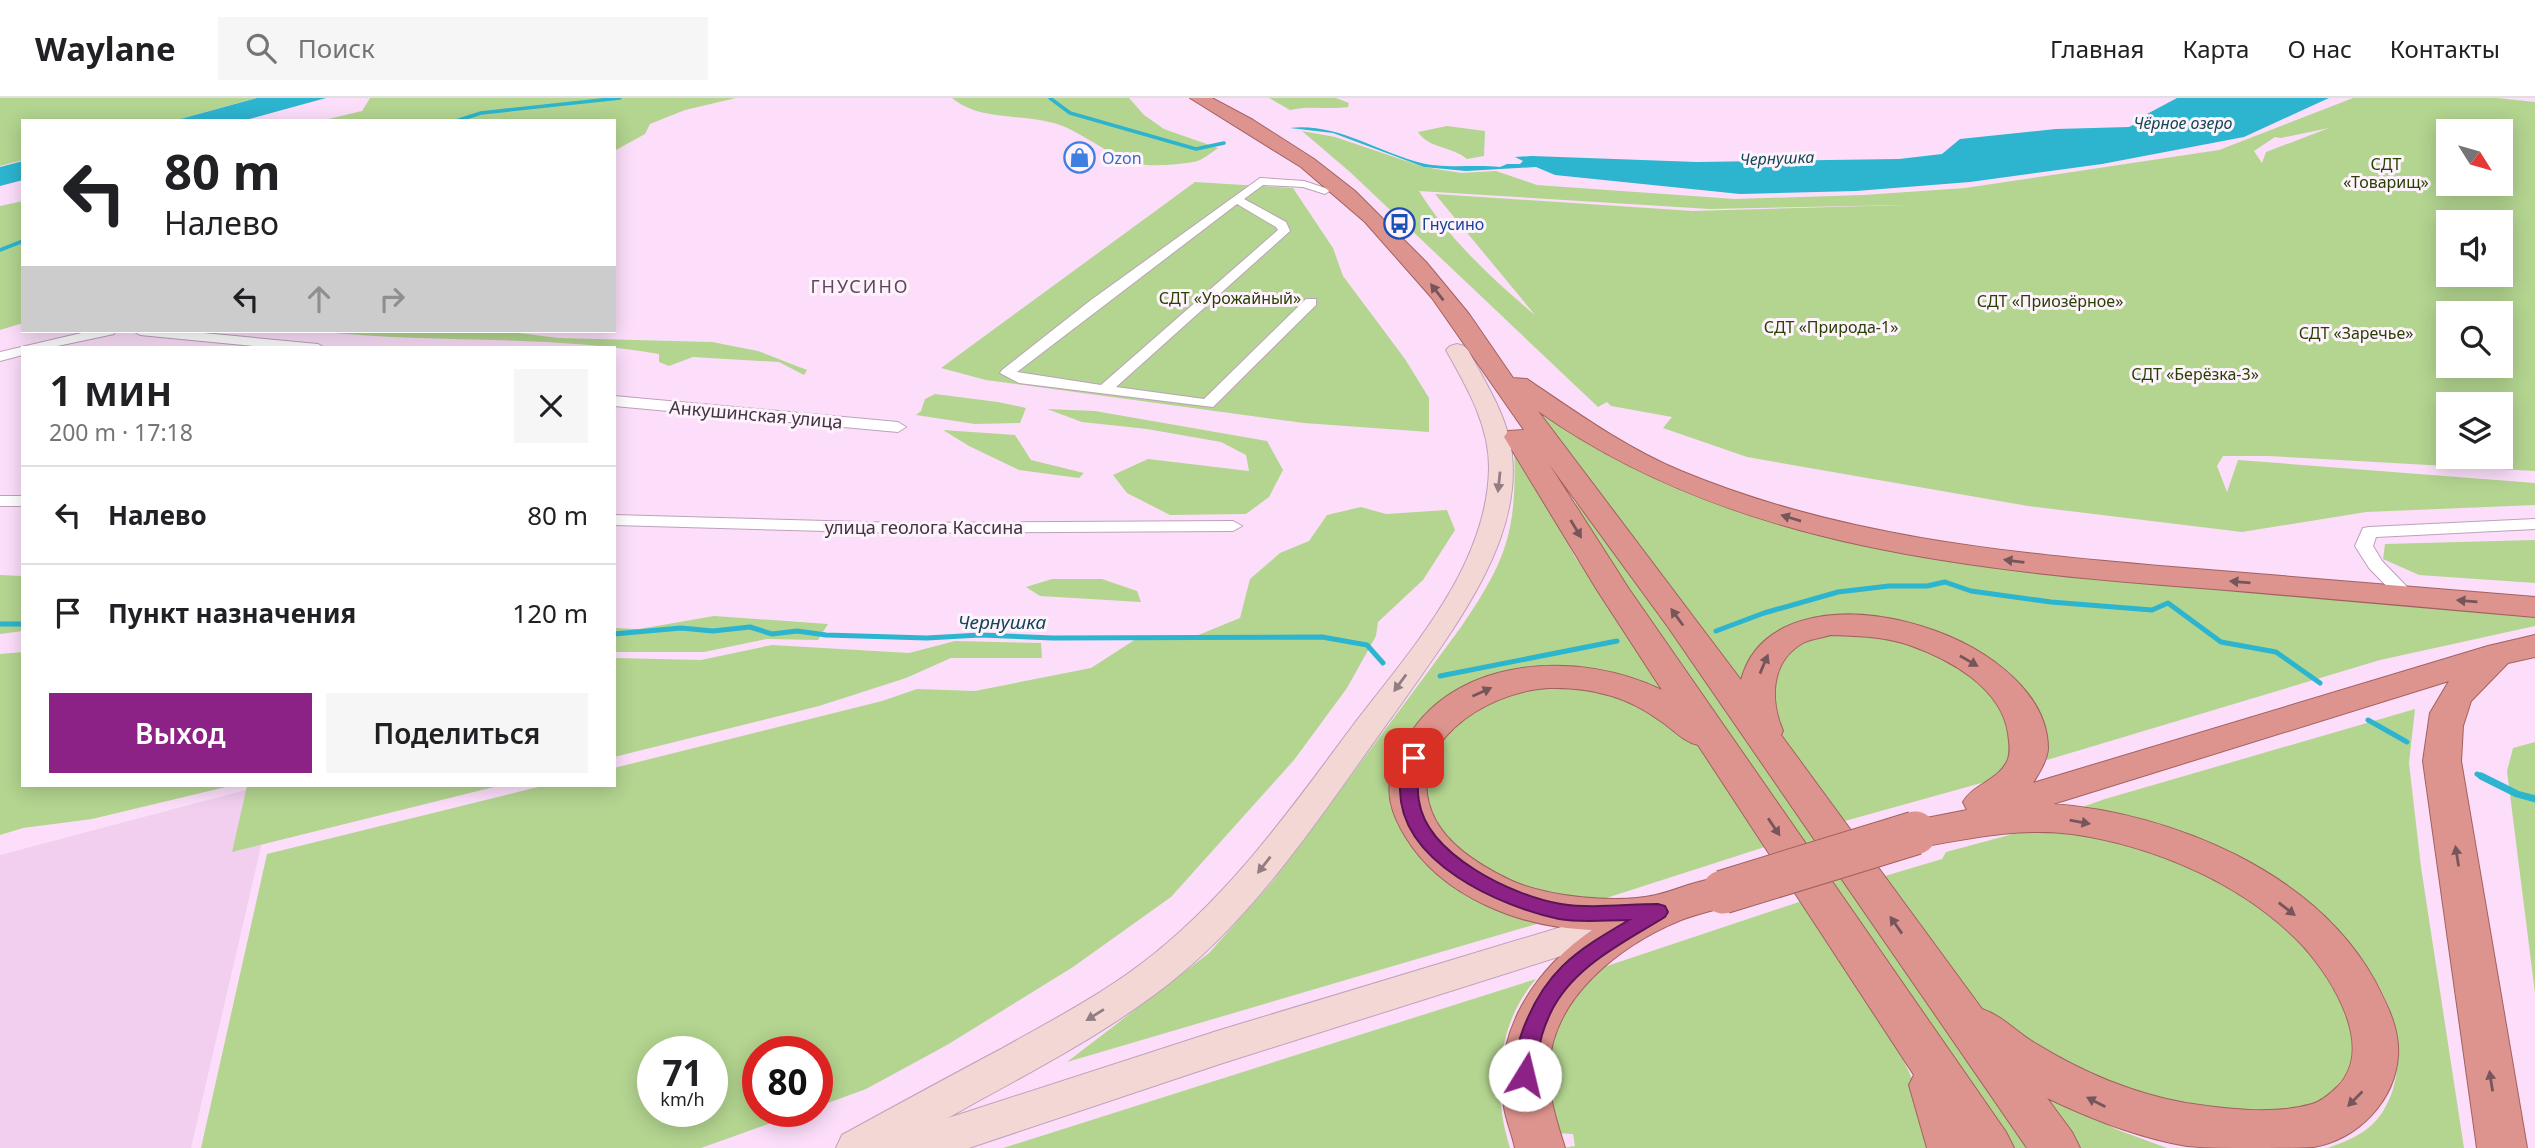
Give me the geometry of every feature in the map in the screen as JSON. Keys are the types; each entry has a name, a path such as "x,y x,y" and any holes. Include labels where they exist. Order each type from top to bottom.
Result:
{"highway":[{"path":"1185,98 1272,148 1325,190 1393,262 1468,348 1497,375 1680,620 2055,1148"},
{"path":"1199,98 1290,151 1353,200 1410,258 1468,348 1613,590 1989,1148"},
{"path":"1468,348 1537,401 1619,451 1711,492 1810,523 1900,545 2014,562 2535,607"},
{"path":"1774,752 1758,717 1756,693 1763,664 1770,652 1787,637 1829,625 1867,626 1915,636 1965,658 2006,687 2017,701 2029,727 2028,756 2020,774 1989,799 1914,833"},
{"path":"1540,1148 1528,1104 1525,1075 1528,1047 1540,1012 1554,988 1579,962 1658,912 2518,650"},
{"path":"2502,1148 2442,761 2443,723 2454,696 2518,650"},
{"path":"1658,912 1562,912 1508,896 1471,878 1439,852 1418,824 1409,802 1409,777 1423,739 1440,718 1464,700 1488,688 1521,680 1558,677 1591,679 1624,686 1663,704 1684,718 1736,770"},
{"path":"1914,833 2001,821 2071,820 2141,836 2221,867 2250,882 2286,907 2319,935 2358,987 2372,1021 2376,1046 2372,1071 2363,1094 2349,1107 2327,1121 2297,1133 2262,1140 2185,1133 2104,1106 2060,1084 1993,1038 1935,981"},
{"path":"1893,1004 1930,1078 1952,1148"}],"main road":[{"path":"857,1148 1087,1020 1137,986 1192,943 1261,871 1448,614 1469,580 1490,531 1499,487 1499,447 1493,419 1468,348"},
{"path":"913,1148 1220,1047 1658,912"}],"street":[{"path":"1311,302 1208,404 1019,379 1007,373 1096,303 1261,181 1304,184 1325,190"},
{"path":"1104,390 1284,231 1282,225 1236,199"},
{"path":"38,346 100,333"},
{"path":"162,333 288,346"},
{"path":"0,357 21,351"},
{"name":"Анкушинская улица","path":"616,401 898,427"},
{"path":"0,501 21,501"},
{"name":"улица геолога Кассина","path":"616,520 899,528 1233,526"},
{"path":"2407,596 2375,565 2364,546 2369,532 2535,524"}],"shaded area":[{"path":"257,787 275,787 191,1148 0,1148 0,855"}],"green space":[{"path":"0,98 256,98 180,119 21,119 21,161 0,166"},
{"path":"370,98 736,98 685,110 650,124 645,134 616,150 616,119 328,119 362,111"},
{"path":"952,98 1129,98 1144,115 1164,129 1218,148 1200,160 1189,163 1147,165 1115,155 1060,125 977,111"},
{"path":"1269,98 1336,98 1349,103 1348,107 1290,110"},
{"path":"2353,98 2497,98 2535,102 2535,471 2499,469 2513,469 2513,392 2436,392 2436,465 2223,456 2217,466 2227,492 2238,460 2535,483 2535,505 2366,512 2242,532 2028,506 1747,457 1663,428 1672,417 1611,406 1607,402 1598,407 1350,172 1302,131 1335,137 1424,167 1461,173 1496,171 1537,185 1735,199 1864,195 1965,188 2219,150","holes":["2329,128 2266,152 2262,163 2254,151 2275,137","1419,191 1710,209 1906,205 1693,211 1435,194 1535,315 1472,258 1443,225"]},
{"path":"1447,126 1485,131 1484,156 1467,159 1428,142 1418,132"},
{"name":"СДТ «Урожайный»","path":"1195,182 1293,188 1333,248 1343,276 1405,359 1429,398 1429,432 1304,423 986,380 941,368"},
{"path":"21,201 21,324 0,330 0,206"},
{"path":"336,333 519,333 559,338 712,342 758,351 807,370 804,375 779,362 693,357 669,366 659,362 659,354 616,346"},
{"path":"935,394 1026,408 1020,423 975,424 916,415 921,411 925,399"},
{"path":"1047,409 1095,411 1267,441 1283,470 1269,497 1246,514 1170,515 1127,493 1113,475 1148,459 1249,471 1246,455 1221,442 1147,429 1082,422"},
{"path":"1533,409 1611,457 1671,486 1765,519 1861,544 2535,612 2535,626 2380,660 2047,760 2035,712 1982,658 1817,619 1775,633 1762,645 1753,659 1748,675 1748,702"},
{"path":"943,430 1015,435 1031,460 1084,473 1079,478 1019,470"},
{"path":"1514,441 1575,557 1678,706 1602,675 1454,696 1402,810 1550,920 1067,1062 1209,953 1274,880 1461,627 1490,580 1507,540 1514,496"},
{"path":"1575,502 1620,553 2040,1148 2005,1148 1605,560"},
{"path":"1361,507 1386,514 1447,510 1455,530 1423,580 1378,622 1376,636 1347,688 1294,760 1171,897 1073,967 947,1045 866,1089 833,1101 833,1036 742,1036 742,1127 760,1127 701,1148 201,1148 267,854 538,787 616,787 616,768 882,701 917,689 975,691 1091,668 1136,639 1191,638 1240,618 1250,579 1280,553 1309,541 1327,515"},
{"path":"2535,540 2535,583 2419,575 2383,559 2385,544"},
{"path":"0,575 21,576 21,631 0,634"},
{"path":"1052,579 1102,579 1137,591 1141,602 1040,596 1026,587"},
{"path":"714,616 828,624 818,640 767,639 704,652 616,652 616,628 639,629"},
{"path":"1815,634 1899,637 1987,679 2019,742 2002,774 1985,782 1834,824 1769,717 1778,653"},
{"path":"955,641 1041,643 1042,658 951,658 906,678 819,706 616,757 616,658 701,660 772,645 909,653"},
{"path":"21,652 21,787 226,787 92,819 23,828 0,835 0,654"},
{"path":"1565,684 1622,694 1696,739 1771,845 1600,900 1523,894 1443,841 1421,795 1438,736 1490,696"},
{"path":"2415,709 2409,763 2421,867 2464,1148 2328,1148 2358,1135 2376,1121 2393,1089 2398,1047 2395,1027 2389,1007 2370,971 2343,938 2071,811"},
{"path":"2535,742 2535,993 2507,771 2513,748"},
{"path":"247,787 494,787 232,852"},
{"path":"2050,829 2112,837 2232,884 2308,943 2345,1000 2356,1049 2348,1072 2331,1093 2313,1107 2239,1122 2095,1087 1974,1004 1885,876 1942,859 1946,852 2013,834"},
{"path":"1802,901 1901,1055 1918,1091 1934,1148 1562,1148 1575,1146 1573,1134 1556,1133 1548,1070 1558,1012 1601,968"},
{"path":"1536,979 1513,1017 1501,1059 1501,1104 1510,1148 1003,1148"},
{"path":"2041,1090 2118,1130 2167,1148 2081,1148"}],"water":[{"path":"257,98 326,98 249,119 180,119"},
{"name":"Чёрное озеро","path":"2177,98 2329,98 2244,137 2102,164 1970,182 1856,191 1740,194 1555,175 1536,167 1466,171 1424,167 1333,133 1290,128 1323,129 1414,161 1446,166 1500,167 1520,164 1523,161 1515,157 1532,156 1697,162 1899,159 1942,154 1960,139 2056,129 2129,127"},
{"path":"21,162 21,181 0,186 0,167"}],"waterway":[{"name":"Чернушка","path":"462,119 481,113 620,98"},
{"name":"Чернушка","path":"1050,98 1070,113 1196,149 1224,143"},
{"name":"Чернушка","path":"0,250 21,242"},
{"path":"1716,631 1764,613 1838,592 1889,586 1927,586 1945,582 1971,591 2051,602 2152,610 2168,603 2221,642 2276,652 2320,683"},
{"name":"Чернушка","path":"0,624 21,624"},
{"name":"Чернушка","path":"616,634 681,628 713,631 750,627 772,634 797,631 826,635 927,638 980,635 1053,638 1322,637 1367,645 1383,663"},
{"path":"1440,676 1617,641"},
{"path":"2368,720 2407,742"},
{"path":"2477,774 2484,778"},
{"path":"2481,776 2517,794 2535,799"}],"place":[{"name":"Ozon","path":"1079,158"},
{"name":"Гнусино","path":"1399,224"}],"district":[{"name":"ГНУСИНО","path":"860,286"}],"route":[{"path":"1414,758 1409,777 1409,802 1418,824 1439,852 1471,878 1508,896 1562,912 1658,912 1588,954 1554,988 1540,1012 1528,1047 1525,1075"}],"park label":[{"name":"СДТ «Товарищ»","path":"2386,173"},
{"name":"СДТ «Приозёрное»","path":"2050,301"},
{"name":"СДТ «Природа-1»","path":"1831,327"},
{"name":"СДТ «Заречье»","path":"2356,333"},
{"name":"СДТ «Берёзка-3»","path":"2195,374"}]}
